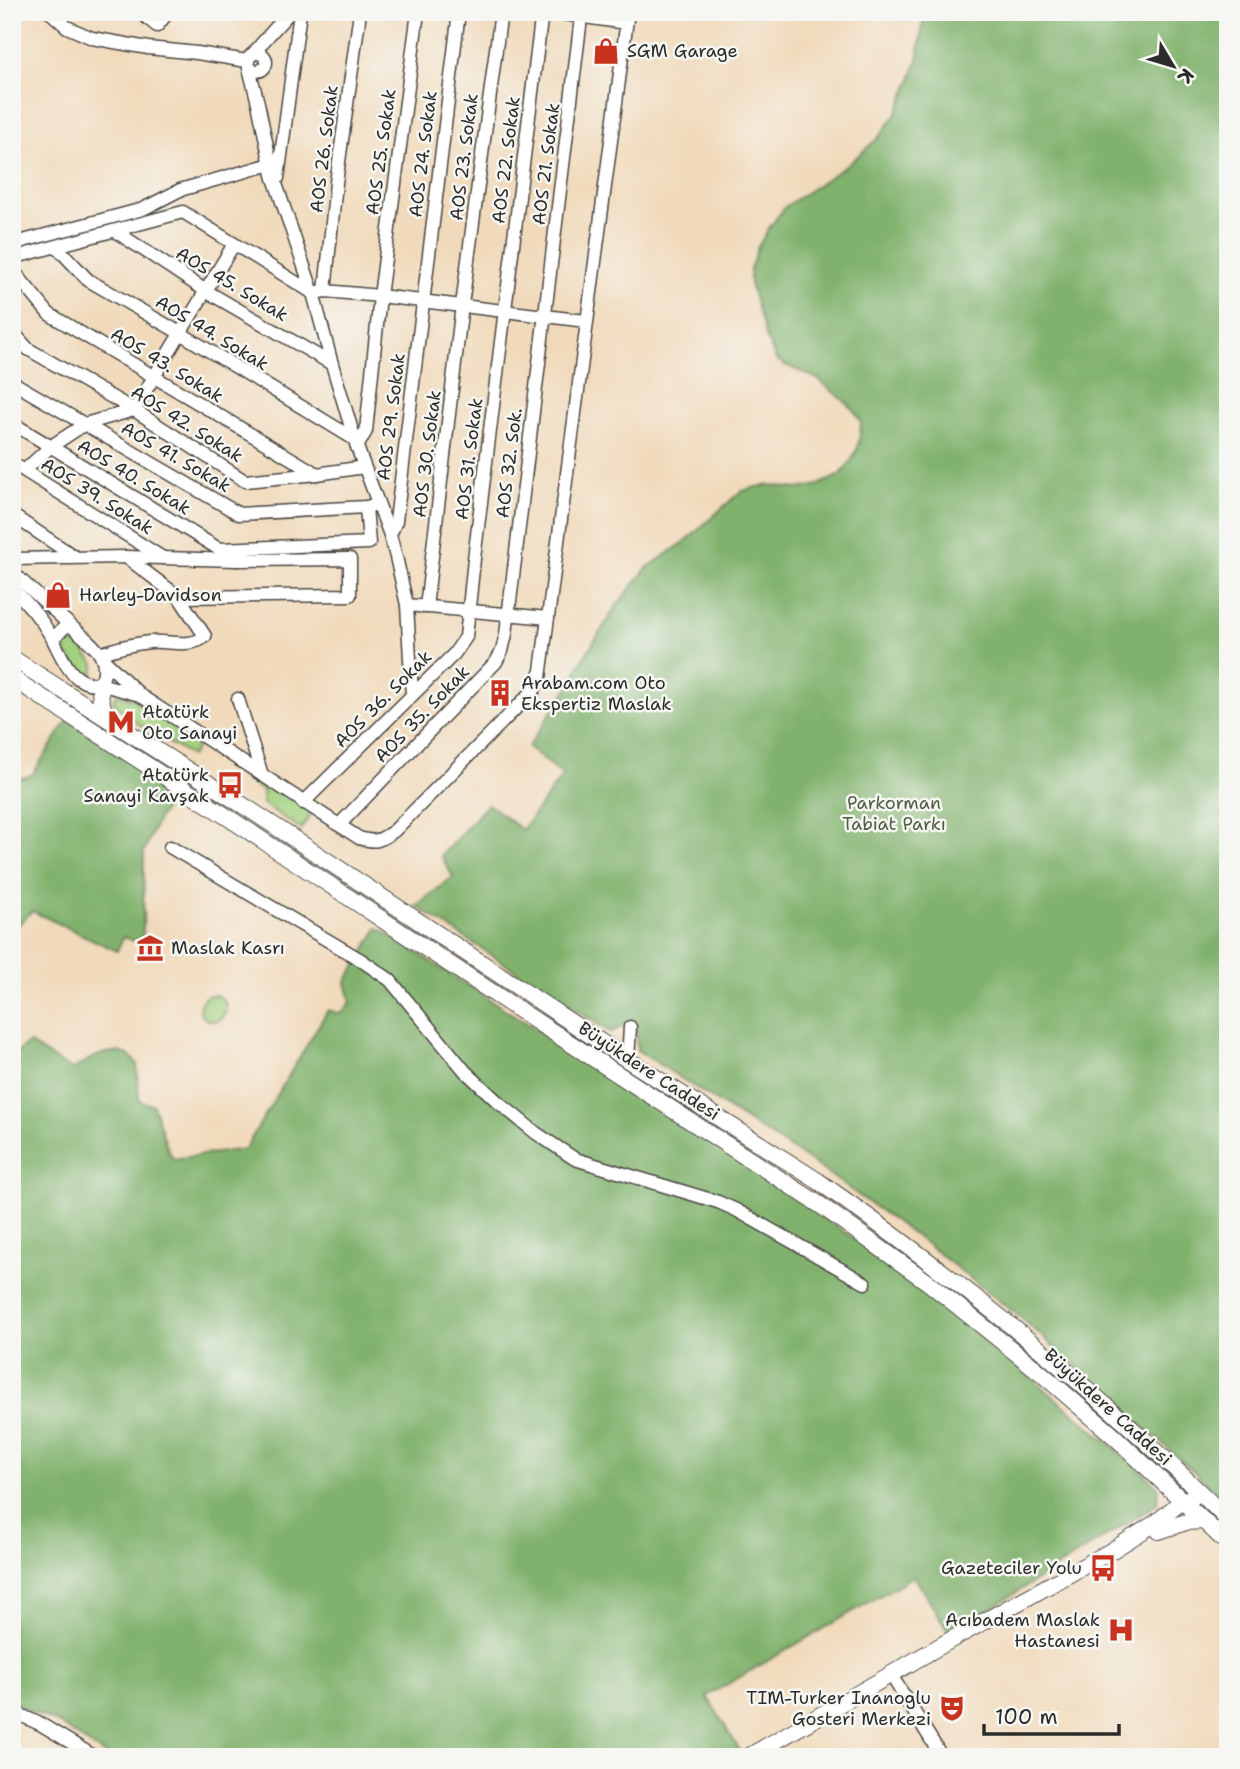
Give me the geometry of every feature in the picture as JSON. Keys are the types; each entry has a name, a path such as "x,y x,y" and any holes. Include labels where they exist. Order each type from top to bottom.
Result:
{"main road":[{"name":"Büyükdere Caddesi","path":"12,658 256,813 628,1060 818,1181 931,1261 1022,1333 1136,1432 1190,1498 1204,1521 1228,1544"},
{"name":"Büyükdere Caddesi","path":"12,678 821,1205 976,1319 1041,1373 1166,1485 1190,1498 1224,1509"},
{"path":"100,684 100,698 110,719"},
{"path":"285,855 312,865 346,886 359,883"},
{"path":"1158,1526 1166,1485"},
{"path":"767,1757 996,1623 1125,1553 1190,1498 1228,1528"},
{"path":"748,1757 947,1642 1158,1526 1204,1521"}],"street":[{"path":"50,12 67,27 92,38 255,62"},
{"path":"140,12 157,26"},
{"path":"142,47 168,12"},
{"path":"219,549 369,543 372,506 364,467 332,364 319,292 277,186 258,103 261,97 255,62 270,33 290,12"},
{"path":"277,186 300,12"},
{"name":"AOS 26. Sokak","path":"319,292 360,12"},
{"name":"AOS 25. Sokak","path":"356,443 366,431 380,296 418,12"},
{"name":"AOS 24. Sokak","path":"422,301 459,12"},
{"name":"AOS 23. Sokak","path":"463,305 501,12"},
{"name":"AOS 22. Sokak","path":"505,311 542,12"},
{"path":"12,572 141,695 303,803 359,838 373,842 394,831 534,690 540,678 627,18 581,18 550,12"},
{"name":"AOS 21. Sokak","path":"545,315 581,18"},
{"path":"12,244 143,209 180,190 271,164"},
{"path":"12,258 183,212 319,292 463,305 586,321"},
{"name":"AOS 45. Sokak","path":"116,231 206,291 332,364"},
{"path":"24,470 50,446 85,424 134,410 234,244"},
{"name":"AOS 44. Sokak","path":"58,247 88,280 180,333 356,443"},
{"name":"AOS 43. Sokak","path":"12,269 49,314 317,474"},
{"name":"AOS 29. Sokak","path":"390,535 396,521 422,301"},
{"name":"AOS 30. Sokak","path":"426,607 463,305"},
{"name":"AOS 31. Sokak","path":"468,611 505,311"},
{"name":"AOS 32. Sok.","path":"508,615 545,315"},
{"name":"AOS 42. Sokak","path":"12,331 28,349 134,410 245,481 364,467"},
{"name":"AOS 41. Sokak","path":"12,382 239,514 372,506"},
{"name":"AOS 40. Sokak","path":"12,423 237,560"},
{"name":"AOS 39. Sokak","path":"12,463 164,558"},
{"path":"372,506 390,535 407,605 412,695"},
{"path":"12,515 75,558"},
{"path":"102,657 121,647 152,642 182,643 201,640 205,636 179,597 125,557"},
{"path":"12,559 350,559 350,595 179,597"},
{"path":"12,588 29,604 53,638 58,652 73,674 83,682 141,695"},
{"path":"407,605 548,618"},
{"name":"AOS 36. Sokak","path":"303,803 462,645 466,638 468,611"},
{"name":"AOS 35. Sokak","path":"340,825 496,662 502,651 508,615"},
{"path":"53,638 66,626 71,626"},
{"path":"100,684 104,672 102,657"},
{"path":"238,699 262,775"},
{"path":"170,847 390,980 465,1071 536,1133 575,1159 718,1202 865,1283"},
{"path":"628,1060 631,1027"},
{"path":"896,1683 942,1757"},
{"path":"12,1711 95,1757"}],"green space":[{"name":"Parkorman Tabiat Parkı","path":"924,12 1228,12 1228,1481 1218,1493 1020,1317 924,1242 813,1163 637,1050 636,1029 624,1026 610,1032 416,906 453,877 441,856 488,804 522,830 563,775 528,747 571,683 617,605 648,567 686,541 740,492 771,485 798,489 819,485 840,475 850,463 857,449 861,422 848,404 818,379 776,359 767,340 750,284 750,269 758,247 785,207 850,163 878,138 896,114 918,60"},
{"path":"75,639 95,665 90,676 77,667 67,654 63,645 65,640"},
{"path":"119,694 137,700 189,734 197,747 191,756 128,716 113,701"},
{"path":"68,720 176,791 157,821 144,851 143,936 135,941 123,937 117,951 32,911 12,931 12,781 32,775"},
{"path":"234,759 312,812 301,829 263,804 262,791 228,767"},
{"path":"378,928 767,1177 930,1293 1134,1464 1159,1488 1157,1504 949,1632 914,1576 707,1696 742,1757 108,1757 56,1722 12,1703 12,1057 28,1043 72,1070 91,1058 106,1053 128,1055 137,1063 139,1101 153,1105 173,1159 245,1149 328,1010 341,1014 351,1002 346,982"},
{"path":"213,995 222,999 226,1008 222,1017 213,1021 204,1017 200,1008 204,999"}],"place":[{"name":"SGM Garage","path":"606,51"},
{"name":"Harley-Davidson","path":"58,595"},
{"name":"Arabam.com Oto Ekspertiz Maslak","path":"500,693"},
{"name":"Atatürk Oto Sanayi","path":"121,722"},
{"name":"Atatürk Sanayi Kavşak","path":"230,785"},
{"name":"Maslak Kasrı","path":"150,948"},
{"name":"Gazeteciler Yolu","path":"1103,1568"},
{"name":"Acıbadem Maslak Hastanesi","path":"1121,1630"},
{"name":"TIM-Turker Inanoglu Gosteri Merkezi","path":"952,1708"}]}
